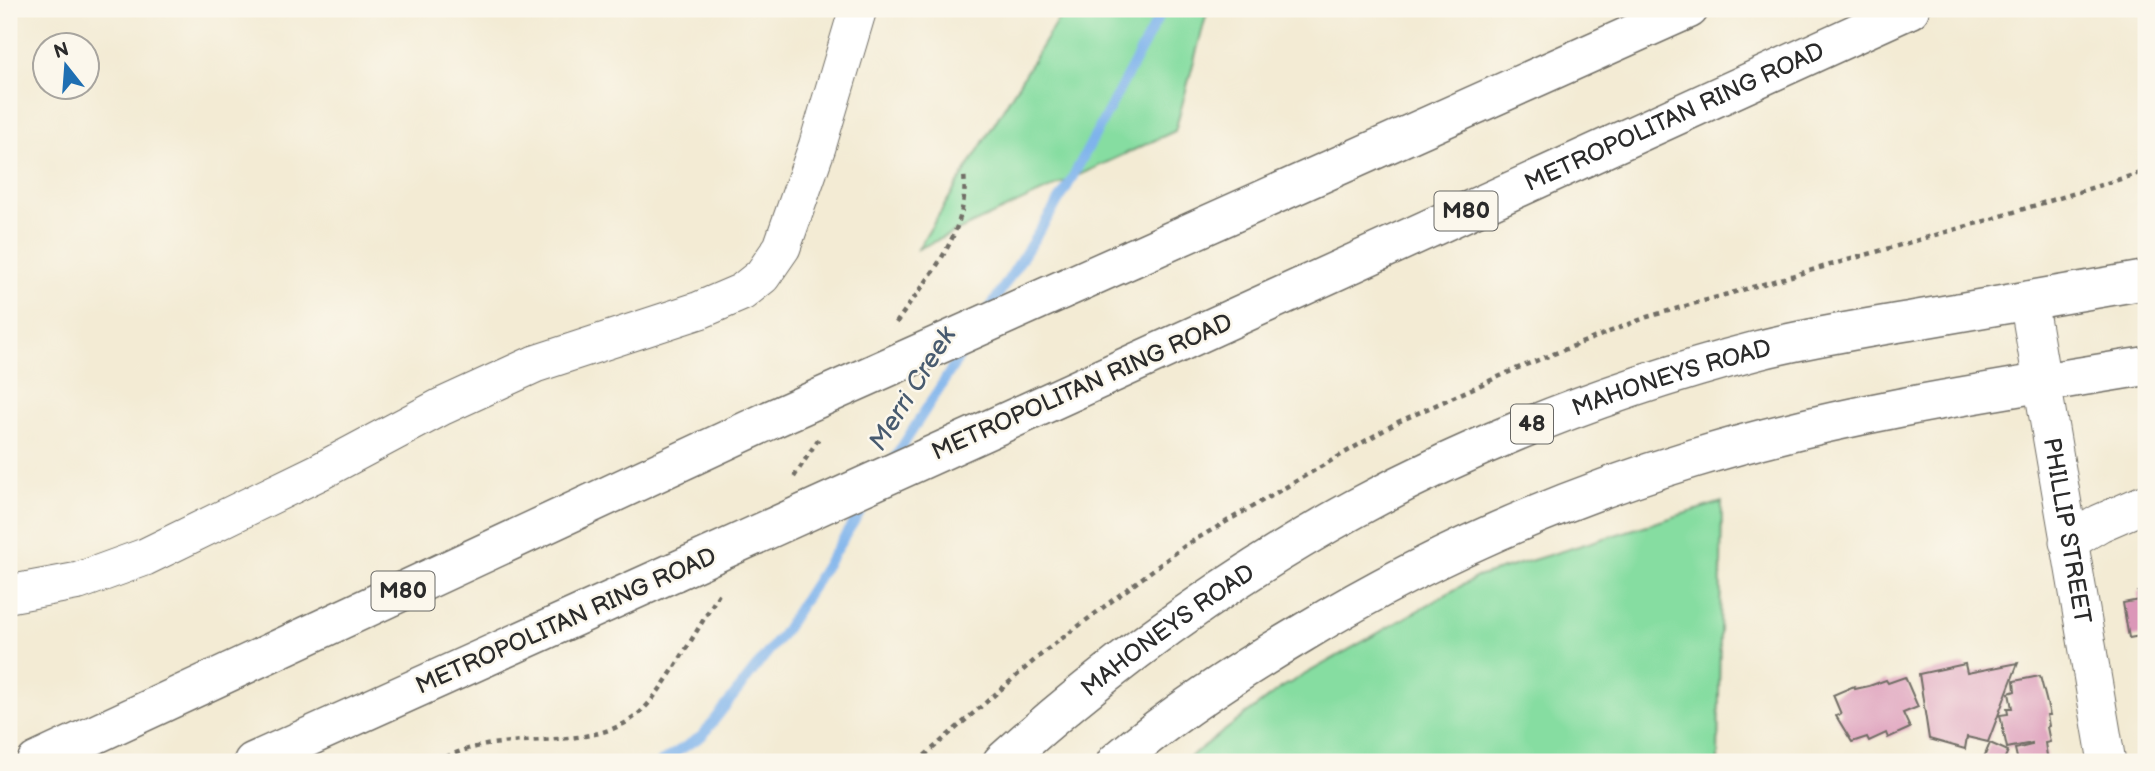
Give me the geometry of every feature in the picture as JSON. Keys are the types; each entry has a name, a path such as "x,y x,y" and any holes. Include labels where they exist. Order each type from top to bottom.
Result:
{"main road":[{"name":"M80","path":"36,762 771,420 1689,9"},
{"name":"METROPOLITAN RING ROAD","path":"253,762 1910,9"},
{"name":"MAHONEYS ROAD","path":"1002,762 1092,684 1184,613 1347,511 1449,460 1521,428 1638,385 1761,350 2146,280"},
{"path":"1116,762 1233,675 1349,605 1463,545 1581,497 1695,458 1799,430 2042,383 2146,366"}],"street":[{"path":"9,594 79,580 145,557 308,478 441,407 535,364 700,310 741,292 762,276 782,247 817,147 858,9"},
{"name":"PHILLIP STREET","path":"2028,300 2107,762"},
{"path":"2068,542 2100,523 2146,503"}],"green space":[{"path":"1060,9 1208,9 1175,131 918,249 1060,16"},
{"path":"1722,502 1718,762 1183,762 1281,688 1477,577"}],"building":[{"path":"2146,590 2146,635 2129,638 2123,603 2139,600 2138,592"},
{"path":"2018,663 1988,742 1967,737 1965,749 1929,739 1919,674 1965,664 1967,673"},
{"path":"2040,676 2050,715 2047,715 2047,727 2050,742 2045,743 2048,762 2018,762 2015,749 2032,743 2007,748 2000,715 2008,714 2007,708 2012,708 2009,693 2015,691 2014,681"},
{"path":"1905,677 1918,707 1903,713 1910,728 1888,738 1886,733 1869,741 1867,737 1852,742 1836,716 1841,714 1833,695 1854,686 1855,689"},
{"path":"1990,743 2008,751 2003,762 1982,762"}],"waterway":[{"name":"Merri Creek","path":"990,308 1065,191 1163,9"},
{"name":"Merri Creek","path":"894,459 965,348"},
{"name":"Merri Creek","path":"661,762 702,736 783,633 869,498"}]}
